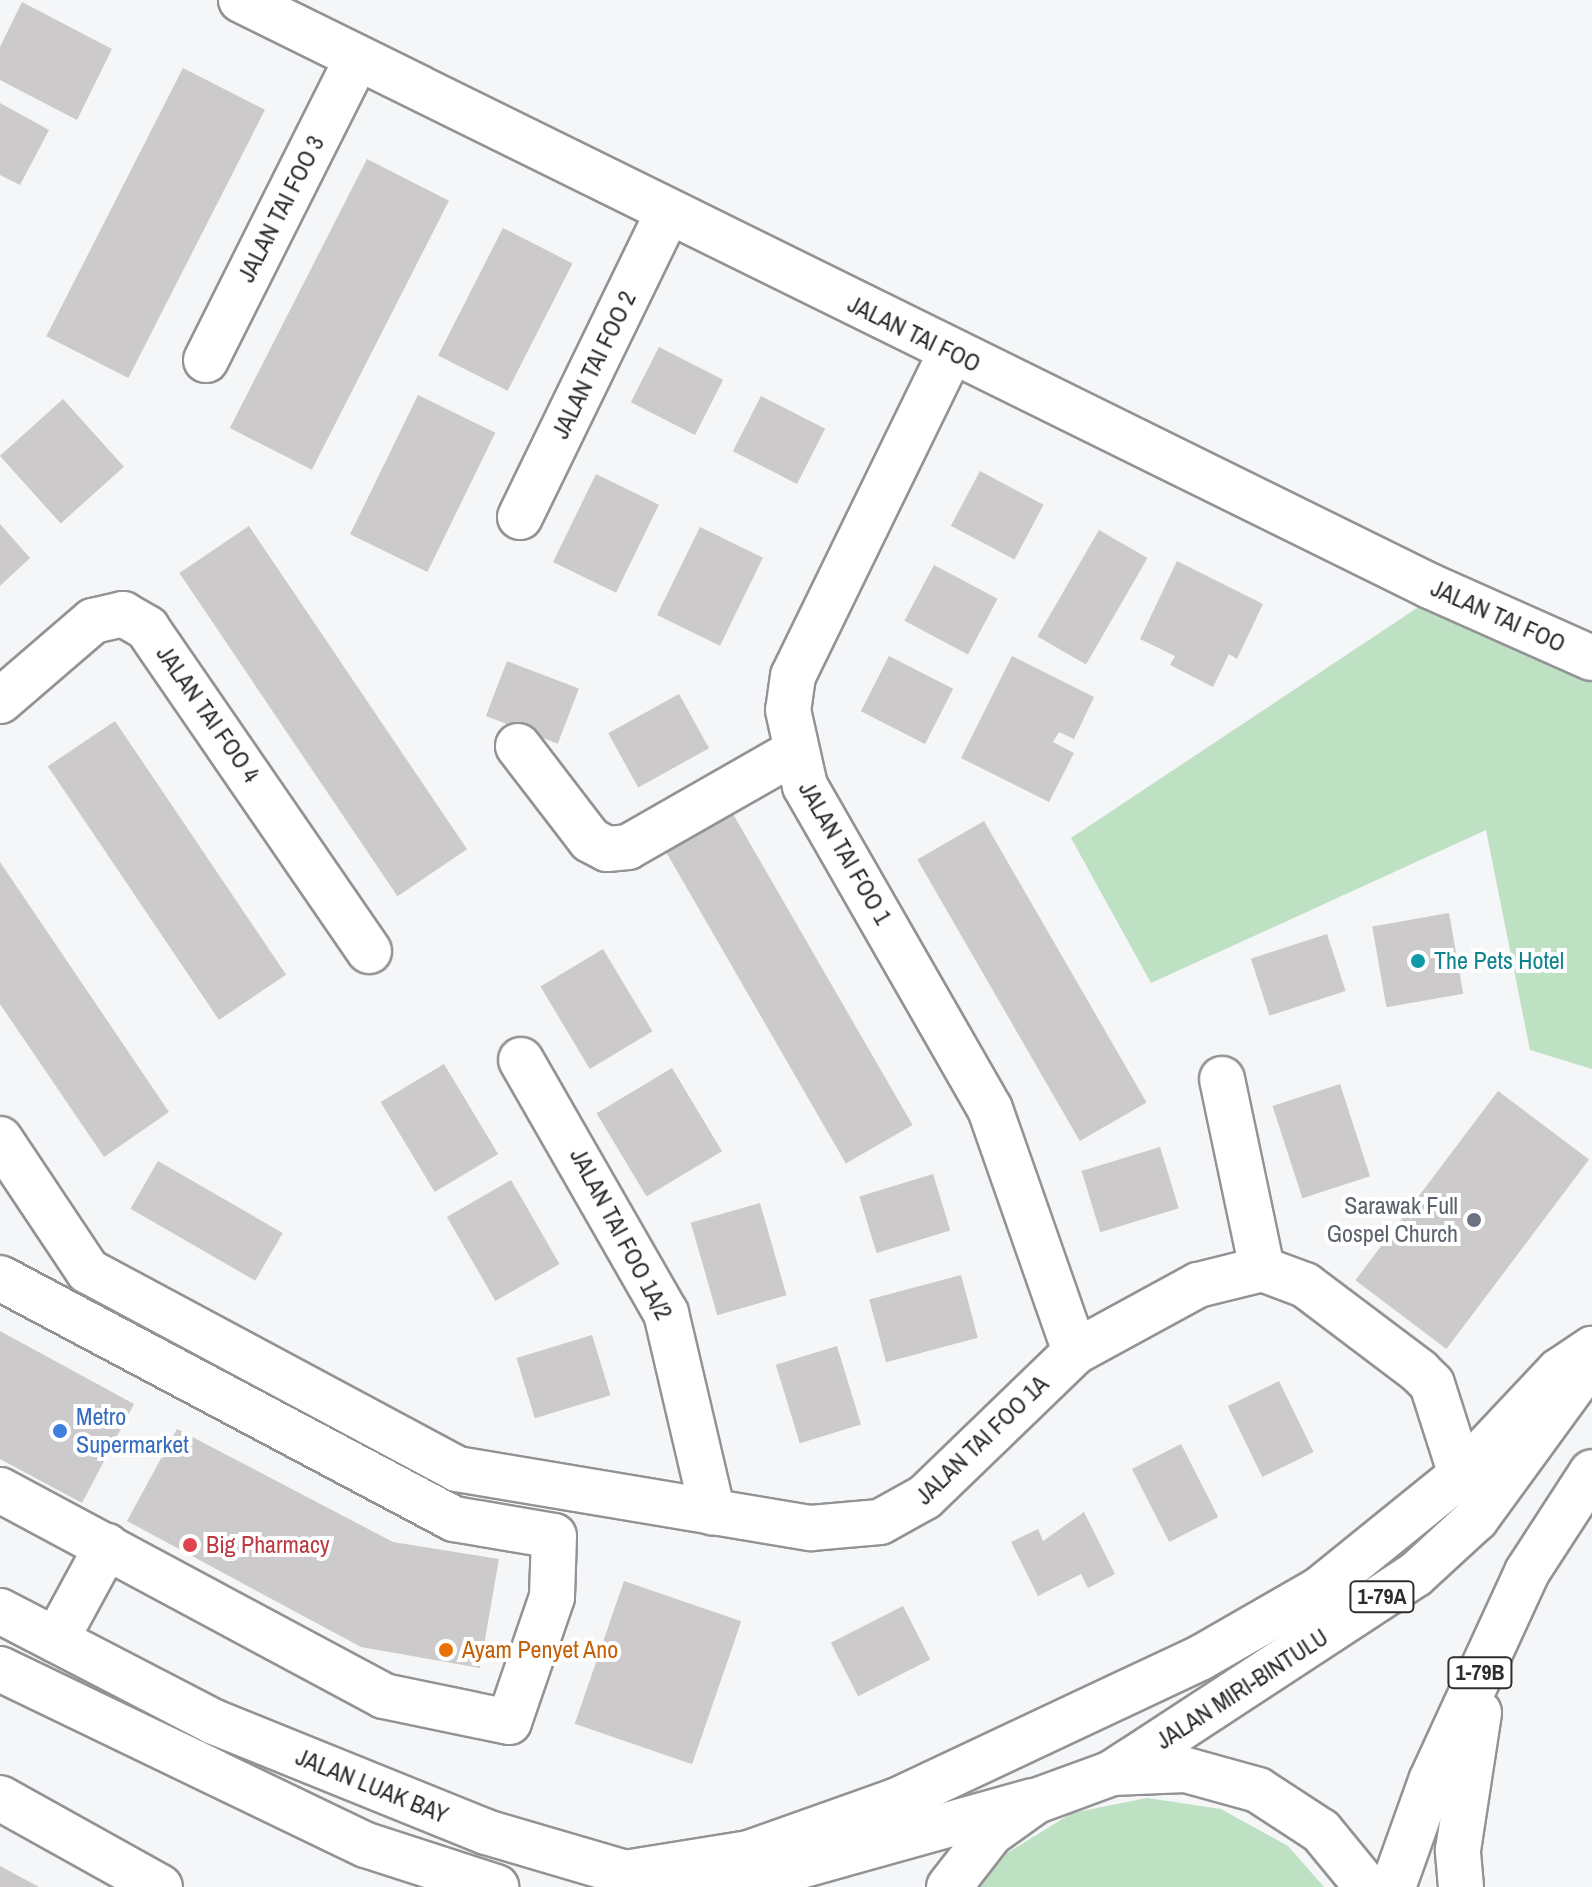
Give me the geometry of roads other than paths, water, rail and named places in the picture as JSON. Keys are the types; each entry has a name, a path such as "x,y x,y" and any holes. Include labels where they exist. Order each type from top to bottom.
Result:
{"main road":[{"name":"JALAN TAI FOO","path":"241,0 951,352 1592,658"},
{"name":"JALAN TAI FOO 3","path":"206,360 357,58"},
{"name":"JALAN TAI FOO 2","path":"520,517 668,212"},
{"name":"JALAN TAI FOO 1","path":"951,352 793,676 793,753 805,786 990,1109 1075,1352"},
{"name":"JALAN TAI FOO 4","path":"0,701 93,621 123,614 147,628 369,951"},
{"path":"518,746 590,840 607,849 628,847 793,753"},
{"name":"JALAN TAI FOO 1A/2","path":"521,1060 666,1313 713,1513"},
{"path":"1222,1079 1262,1269 1289,1276 1419,1371 1439,1402 1461,1475"},
{"name":"JALAN TAI FOO 1A","path":"0,1139 88,1271 457,1469 713,1513 845,1528 908,1510 1075,1352 1198,1285 1262,1269"},
{"path":"0,1278 454,1519 554,1536"},
{"path":"625,1873 749,1853 898,1800 1065,1724 1320,1589 1461,1475 1559,1371 1592,1349"},
{"name":"JALAN MIRI-BINTULU","path":"1112,1773 1415,1575 1476,1519 1592,1356"},
{"name":"1-79B","path":"1393,1887 1490,1652 1527,1572 1592,1472"},
{"path":"0,1490 384,1696 509,1722 552,1597 554,1536 563,1486"},
{"path":"56,1640 107,1546"},
{"name":"JALAN LUAK BAY","path":"0,1611 214,1722 486,1832 625,1873 705,1881 768,1875 1036,1801"},
{"path":"1461,1887 1458,1850 1490,1652"},
{"path":"0,1669 366,1845 496,1887"},
{"path":"949,1887 991,1833 1036,1801 1112,1773 1186,1770 1258,1790 1321,1831 1367,1887"},
{"path":"0,1798 160,1887"}],"place":[{"name":"The Pets Hotel","path":"1418,961"},
{"name":"Sarawak Full Gospel Church","path":"1474,1220"},
{"name":"Metro Supermarket","path":"60,1431"},
{"name":"Big Pharmacy","path":"190,1545"},
{"name":"Ayam Penyet Ano","path":"446,1650"}]}
